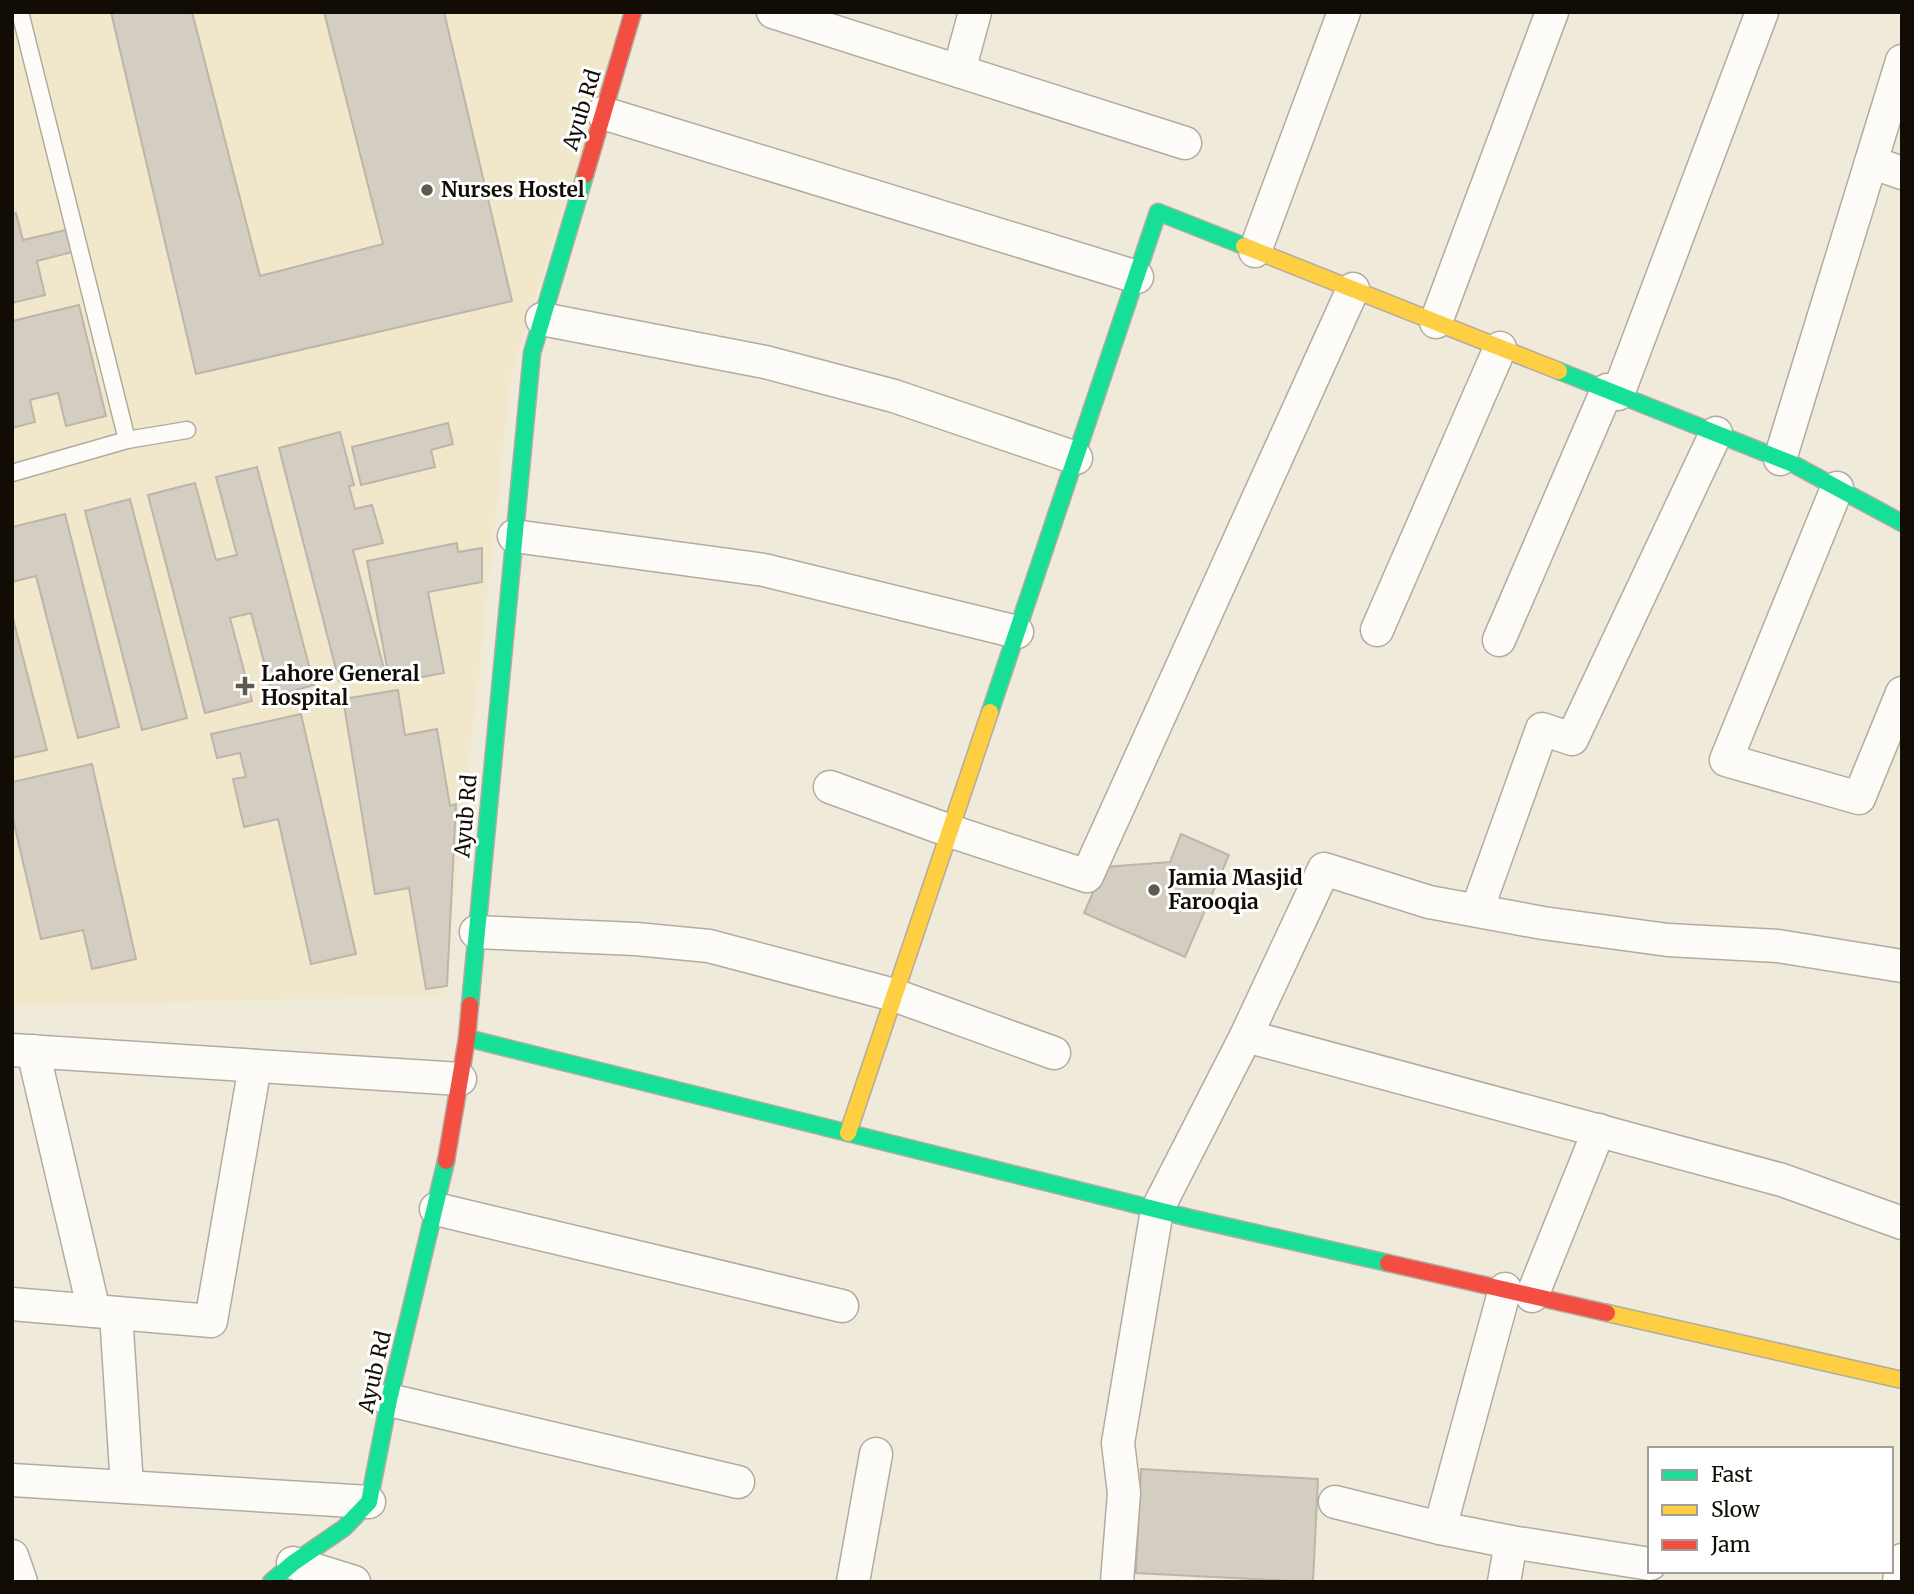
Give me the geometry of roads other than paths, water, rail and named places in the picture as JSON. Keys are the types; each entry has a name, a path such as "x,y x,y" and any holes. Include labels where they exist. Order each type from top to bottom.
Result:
{"street":[{"name":"Ayub Rd","path":"369,1502 390,1400 445,1169 467,1038 532,353 633,12"},
{"path":"773,12 1185,143"},
{"path":"959,71 975,12"},
{"path":"1255,251 1344,12"},
{"path":"1436,322 1552,12"},
{"path":"1499,639 1613,392 1762,12"},
{"path":"1780,459 1902,61"},
{"path":"603,113 1137,277"},
{"path":"1871,162 1902,173"},
{"path":"848,1133 1158,212 1780,459 1902,523"},
{"path":"830,787 950,831 1087,876 1353,289"},
{"path":"542,319 778,366 894,396 1076,458"},
{"path":"1377,630 1500,348"},
{"path":"1477,910 1542,729 1572,739 1716,433"},
{"path":"1838,488 1726,760 1859,798 1902,694"},
{"path":"514,536 764,570 1017,632"},
{"path":"1117,1582 1124,1493 1118,1443 1157,1210 1246,1036 1324,869 1429,902 1543,923 1668,940 1778,946 1902,966"},
{"path":"476,932 636,939 709,946 894,995 1054,1053"},
{"path":"1246,1036 1782,1180 1902,1223"},
{"path":"467,1038 1157,1210 1902,1380"},
{"path":"127,1488 105,1312 23,1050 460,1079"},
{"path":"12,1304 211,1321 255,1066"},
{"path":"1440,1528 1519,1292 1599,1130"},
{"path":"436,1209 842,1306"},
{"path":"390,1400 738,1482"},
{"path":"853,1582 876,1454"},
{"path":"12,1480 369,1502"},
{"path":"282,1572 344,1528 369,1502"},
{"path":"1335,1502 1511,1542 1648,1564"},
{"path":"1504,1582 1511,1542"},
{"path":"12,1556 21,1582"},
{"path":"1899,1582 1902,1560"},
{"path":"282,1572 354,1582"}],"lane":[{"path":"20,12 127,440"},
{"path":"12,473 127,440 187,430"}],"place":[{"name":"Nurses Hostel","path":"427,190"},
{"name":"Lahore General Hospital","path":"245,686"},
{"name":"Jamia Masjid Farooqia","path":"1154,890"}]}
